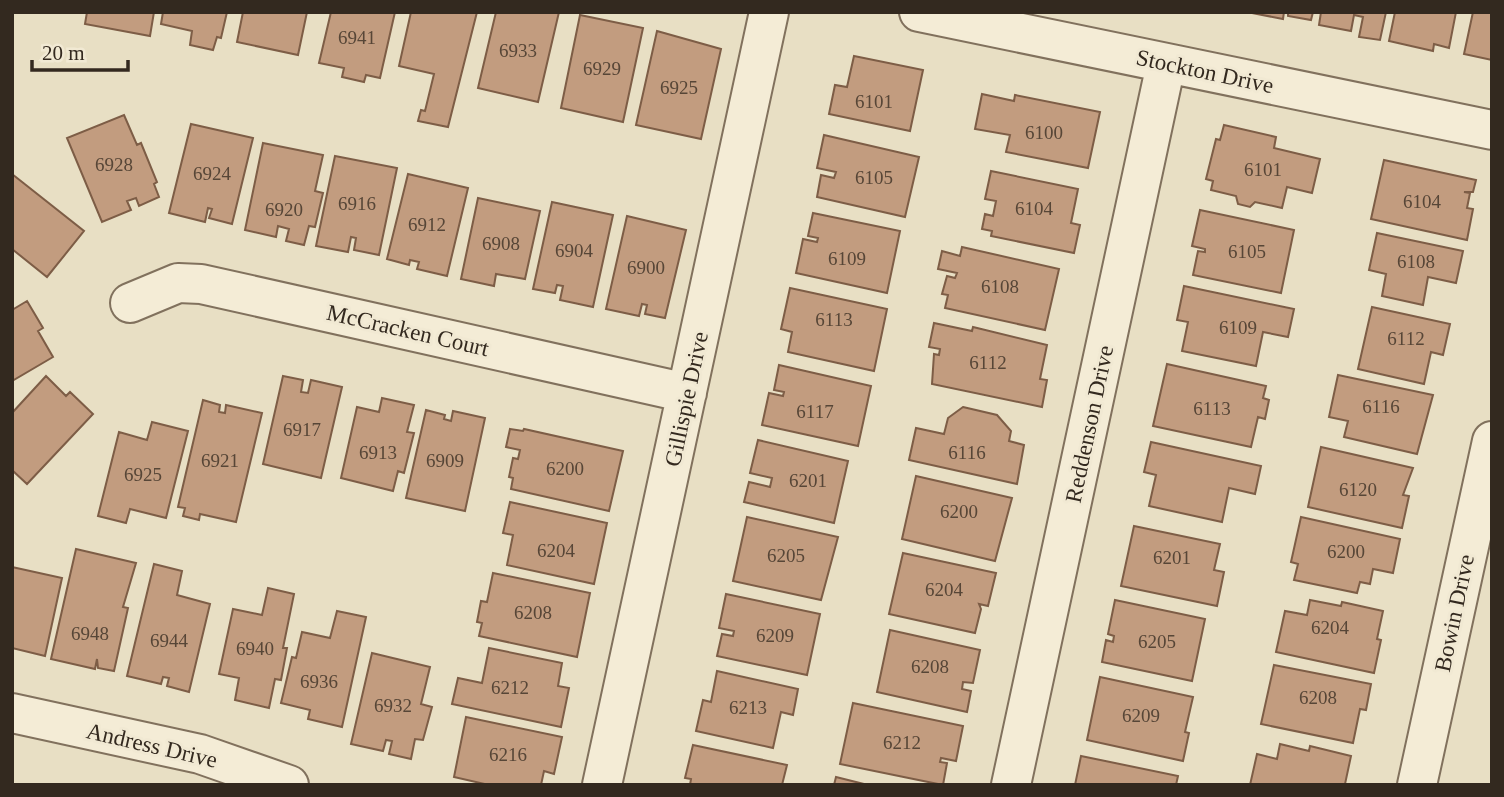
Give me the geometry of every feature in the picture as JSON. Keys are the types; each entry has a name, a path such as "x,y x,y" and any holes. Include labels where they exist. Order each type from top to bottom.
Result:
{"street":[{"name":"Gillispie Drive","path":"602,785 769,12"},
{"name":"Stockton Drive","path":"919,12 1492,130"},
{"name":"Reddenson Drive","path":"1011,785 1166,64"},
{"name":"McCracken Court","path":"130,303 178,283 201,284 687,393"},
{"name":"Bowin Drive","path":"1417,785 1492,441"},
{"name":"Andress Drive","path":"12,713 200,754 289,785"}],"building":[{"path":"87,12 154,12 150,36 85,24"},
{"path":"163,12 227,12 221,38 217,37 213,50 190,45 192,31 161,24"},
{"path":"243,12 307,12 298,55 237,42"},
{"path":"331,12 395,12 380,78 366,75 364,82 342,77 344,68 319,63"},
{"path":"411,12 477,12 448,127 418,121 421,110 425,111 434,74 399,66"},
{"path":"496,12 559,12 538,102 478,88"},
{"path":"1247,12 1284,12 1283,19"},
{"path":"1288,12 1313,12 1311,20 1288,16"},
{"path":"1321,12 1386,12 1380,40 1359,37 1363,17 1354,15 1351,31 1319,25"},
{"path":"1395,12 1456,12 1449,48 1434,44 1433,51 1389,41"},
{"path":"1473,12 1492,12 1492,60 1464,54"},
{"path":"580,15 643,28 623,122 561,108"},
{"path":"657,31 721,49 701,139 636,125"},
{"path":"854,56 923,70 910,131 829,114 835,85 847,87"},
{"path":"982,94 1014,101 1015,95 1100,112 1088,168 1006,152 1010,135 975,129"},
{"path":"124,115 137,145 141,143 157,182 154,184 159,197 139,206 136,198 127,201 131,210 102,222 67,138"},
{"path":"191,124 253,138 232,224 209,218 212,209 208,208 205,222 169,213"},
{"path":"1224,125 1276,137 1274,148 1320,159 1312,193 1287,187 1282,208 1255,202 1250,207 1238,204 1236,196 1211,190 1213,181 1206,179 1216,139 1220,140"},
{"path":"824,135 919,157 905,217 817,197 821,175 834,178 836,172 817,168"},
{"path":"263,143 323,155 315,191 323,193 315,227 309,226 304,245 286,241 289,229 278,226 276,237 245,230"},
{"path":"335,156 397,168 379,255 354,250 356,238 351,237 348,252 316,246"},
{"path":"1384,160 1476,180 1473,192 1464,192 1470,193 1467,208 1473,209 1467,240 1371,219"},
{"path":"991,171 1078,189 1071,223 1080,225 1074,253 991,236 992,231 982,229 985,214 993,216 996,201 985,199"},
{"path":"12,174 84,231 47,277 12,249"},
{"path":"408,174 468,188 447,276 417,269 419,262 410,260 409,265 387,259"},
{"path":"478,198 540,211 525,279 496,274 494,286 461,279"},
{"path":"552,202 613,215 593,307 560,300 563,286 557,285 555,293 533,289"},
{"path":"1200,210 1294,230 1281,293 1193,275 1198,251 1205,252 1205,249 1192,246"},
{"path":"813,213 900,231 887,293 796,273 803,239 817,242 818,238 808,236"},
{"path":"627,216 686,230 665,318 645,314 647,305 642,304 639,316 606,309"},
{"path":"1377,233 1463,251 1456,283 1428,277 1423,305 1382,296 1386,274 1369,270"},
{"path":"962,247 1059,269 1045,330 945,308 948,295 942,294 947,276 955,278 957,273 938,269 942,251 960,256"},
{"path":"1184,286 1294,309 1288,337 1263,332 1256,366 1182,351 1188,322 1177,320"},
{"path":"790,288 887,309 874,371 788,352 792,332 781,329"},
{"path":"27,301 43,328 38,331 53,357 12,381 12,310"},
{"path":"1372,307 1450,324 1443,355 1431,352 1424,384 1358,369"},
{"path":"934,323 972,331 973,327 1047,345 1040,379 1047,380 1042,407 932,384 934,354 939,355 940,349 929,347"},
{"path":"1167,364 1266,386 1263,398 1269,400 1265,419 1258,417 1251,447 1153,426"},
{"path":"779,365 871,386 858,446 762,425 769,393 783,396 784,392 774,390"},
{"path":"1338,375 1433,395 1417,454 1344,437 1348,421 1329,417"},
{"path":"46,376 66,396 70,392 93,414 27,484 12,470 12,413"},
{"path":"283,376 303,380 301,392 308,393 311,380 342,387 321,478 263,464"},
{"path":"382,398 414,405 407,432 414,433 404,473 398,471 393,491 341,478 357,407 379,412"},
{"path":"203,400 220,405 219,412 225,413 226,405 262,413 236,522 200,514 199,520 183,516 185,508 178,507"},
{"path":"963,407 997,415 1011,431 1009,441 1024,445 1017,484 909,460 916,428 944,434 948,418"},
{"path":"426,410 445,415 444,419 451,421 453,411 485,418 465,511 406,498"},
{"path":"152,422 188,431 166,518 130,509 126,523 98,516 119,432 147,440"},
{"path":"510,429 524,429 623,451 609,511 511,489 513,478 509,477 513,458 518,459 520,450 506,447"},
{"path":"758,440 848,461 834,523 744,502 749,482 770,487 772,478 750,473"},
{"path":"1151,442 1261,466 1255,494 1229,488 1222,522 1149,506 1156,475 1144,472"},
{"path":"1321,447 1413,468 1403,495 1409,496 1402,528 1308,507"},
{"path":"916,476 1012,498 995,561 902,539"},
{"path":"510,502 607,523 594,584 507,565 513,535 503,533"},
{"path":"747,517 838,537 821,600 733,581"},
{"path":"1301,517 1400,539 1393,573 1373,569 1370,584 1360,582 1357,593 1294,580 1298,564 1291,562"},
{"path":"1134,526 1220,544 1214,570 1224,572 1217,606 1121,586"},
{"path":"76,549 136,563 123,607 128,608 114,671 98,668 97,659 95,669 51,659"},
{"path":"903,553 996,573 988,606 979,604 981,609 975,633 889,614"},
{"path":"154,564 182,571 177,595 210,604 189,692 167,686 169,678 163,677 161,684 127,676"},
{"path":"12,567 62,578 45,656 12,648"},
{"path":"493,573 590,593 577,657 479,636 482,623 477,622 481,601 487,602"},
{"path":"268,588 294,594 283,648 287,648 281,680 275,679 269,708 235,700 239,678 219,674 233,609 262,615"},
{"path":"726,594 820,614 807,675 717,656 722,634 733,636 734,631 719,628"},
{"path":"1115,600 1205,619 1192,681 1102,662 1106,640 1113,642 1114,636 1108,634"},
{"path":"1310,600 1341,606 1342,602 1383,611 1377,639 1381,640 1374,673 1276,652 1285,611 1307,615"},
{"path":"337,611 366,617 342,727 308,719 310,710 281,703 292,657 296,658 302,632 330,638"},
{"path":"890,630 980,650 973,683 963,682 962,689 971,691 967,712 877,692"},
{"path":"489,648 562,663 558,686 569,688 561,727 452,704 458,678 482,683"},
{"path":"372,653 430,667 421,704 432,707 423,740 415,739 411,759 389,754 392,741 386,740 383,751 351,744"},
{"path":"1274,665 1371,684 1366,710 1360,709 1353,743 1261,724"},
{"path":"717,671 798,689 793,715 781,712 773,748 696,731 703,700 711,702"},
{"path":"1100,677 1193,697 1185,732 1189,733 1183,761 1087,740"},
{"path":"853,703 963,726 956,761 941,758 940,762 947,763 943,785 840,764"},
{"path":"466,717 562,737 554,774 544,771 541,785 489,785 454,777"},
{"path":"1280,744 1309,751 1310,746 1351,756 1345,784 1348,785 1250,785 1257,754 1277,759"},
{"path":"693,745 787,765 782,785 690,785 691,779 685,778"},
{"path":"1081,756 1178,776 1176,785 1075,785"},
{"path":"836,777 868,785 834,785"}]}
